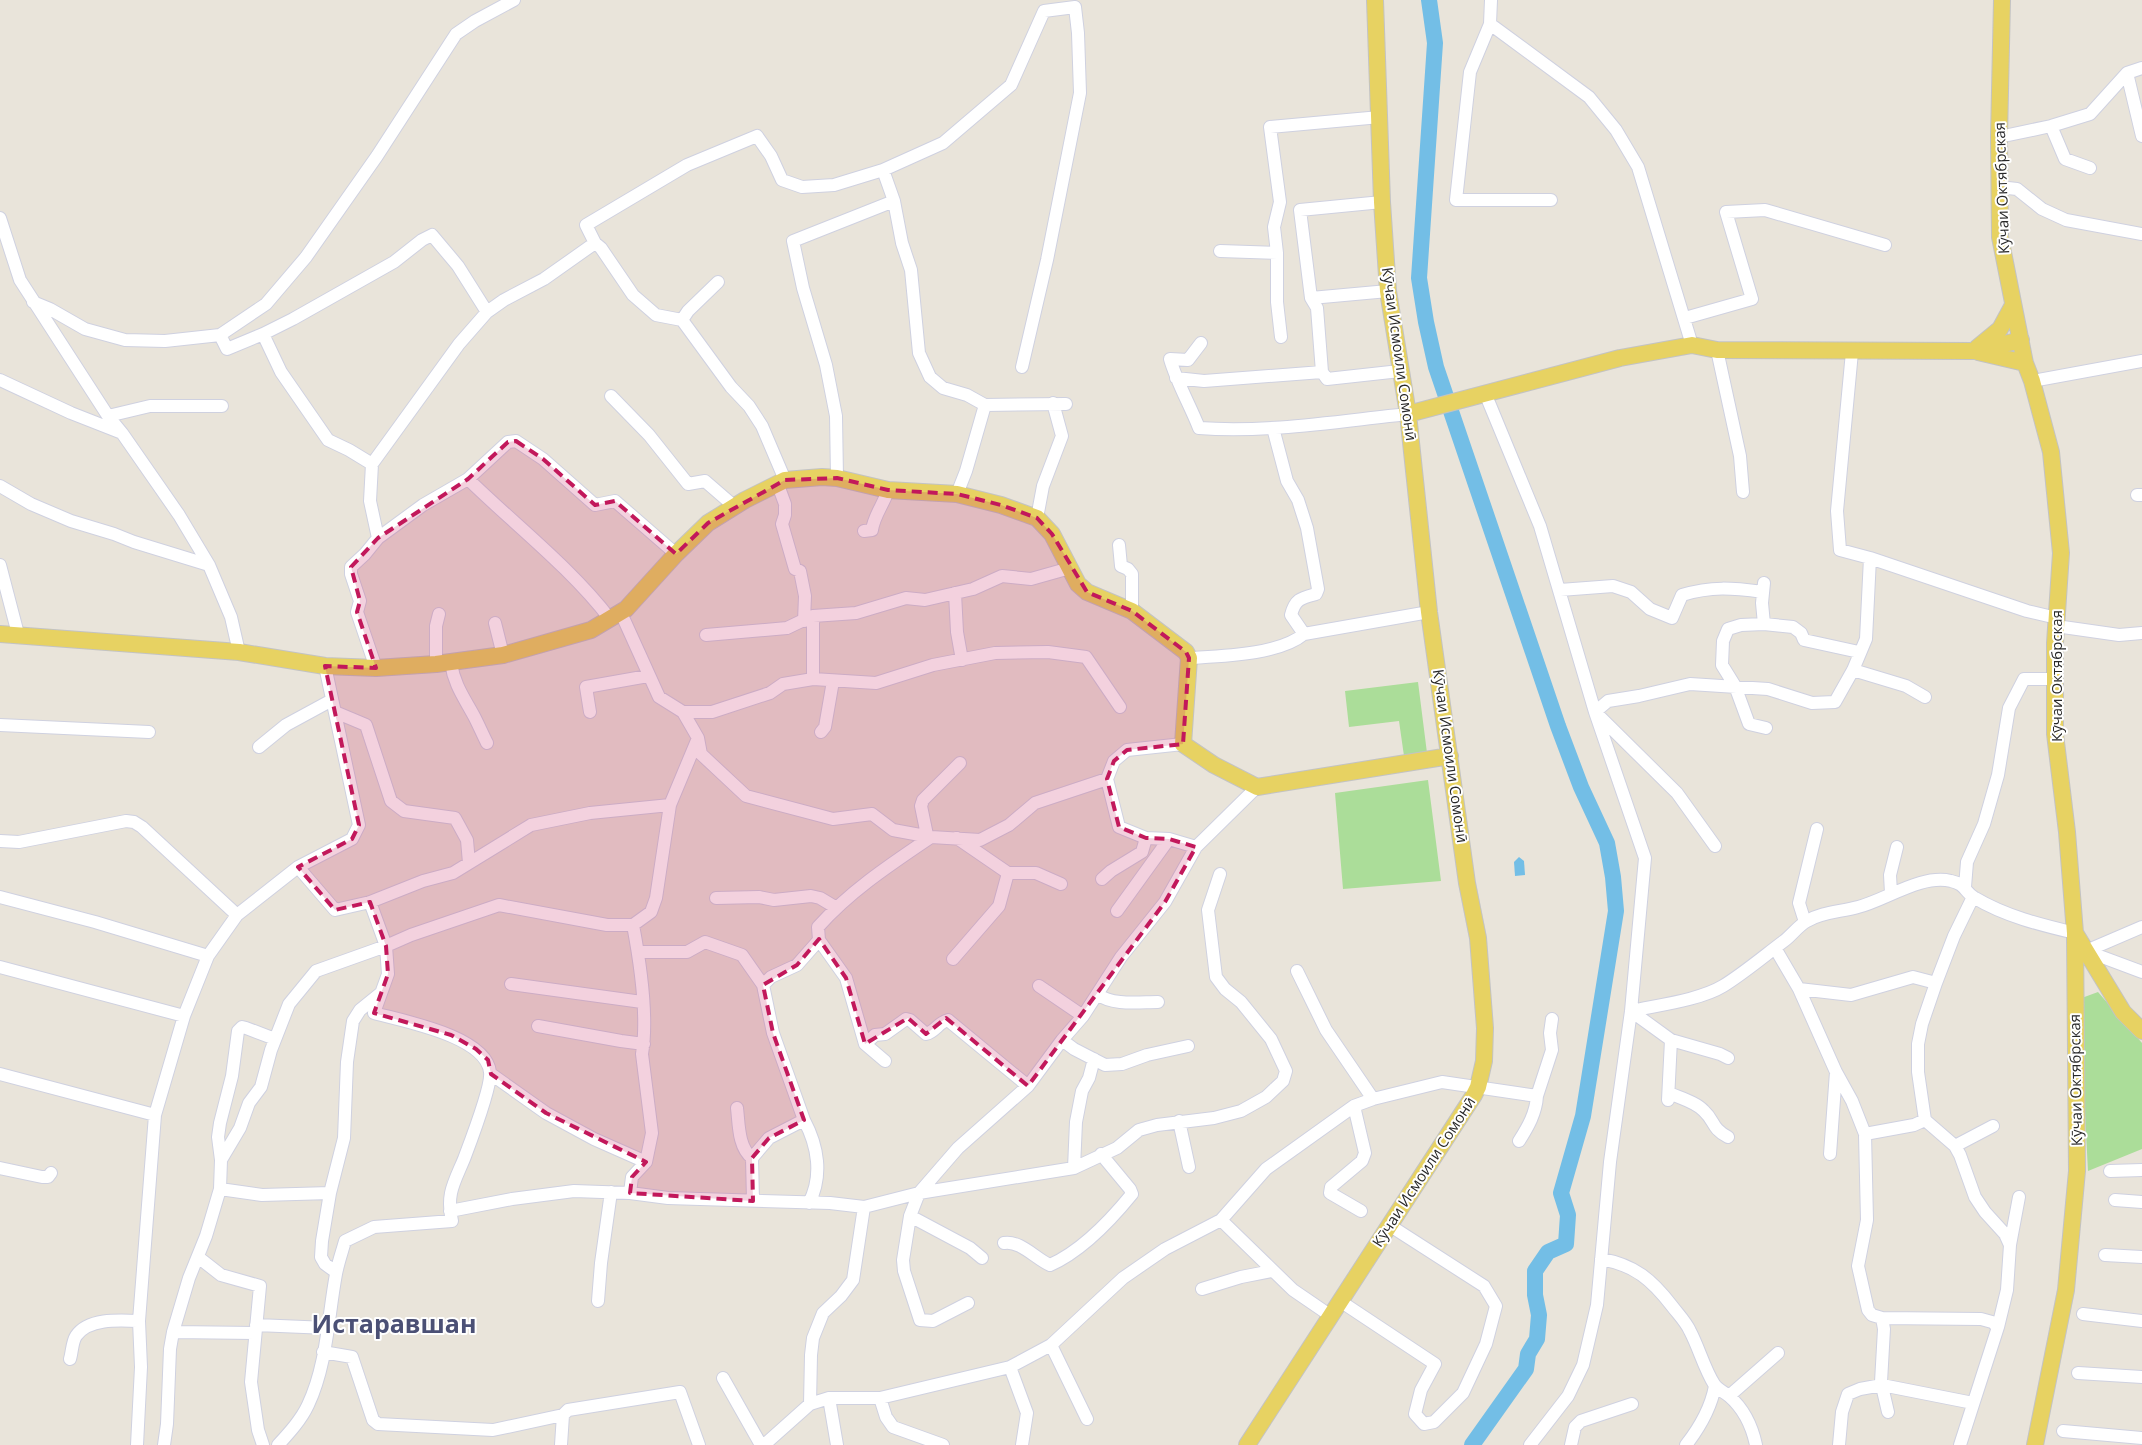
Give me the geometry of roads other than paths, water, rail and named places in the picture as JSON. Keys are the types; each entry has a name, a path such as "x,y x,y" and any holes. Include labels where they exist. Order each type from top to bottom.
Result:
{"main road":[{"name":"Кӯчаи Исмоили Сомонӣ","path":"1247,1445 1478,1087 1484,1061 1485,1028 1478,938 1467,883 1429,612 1412,413 1400,371 1388,291 1382,202 1375,0"},
{"name":"Кӯчаи Октябрская","path":"2002,0 1998,137 2000,237 2025,363 2032,381 2051,452 2061,553 2055,679 2055,734 2067,832 2075,933 2077,1171 2066,1290 2034,1445"},
{"path":"1974,350 2000,329 2013,305"},
{"path":"1412,413 1620,358 1692,346 1717,350 1852,352 1974,350 2021,340"},
{"path":"1974,350 2025,363"},
{"path":"0,634 238,652 325,666 376,668 443,664 503,655 579,634 615,616 708,523 745,500 781,483 809,477 837,478 888,490 957,494 1001,505 1037,518 1052,534 1078,584 1086,592 1132,611 1186,652 1189,658 1183,744 1214,765 1241,777 1257,787 1450,756"},
{"path":"2075,933 2123,1012 2142,1031"}],"street":[{"path":"33,302 50,309 85,329 125,340 165,341 220,335 266,304 306,257 377,156 456,34 475,21 514,0"},
{"path":"1491,0 1490,24 1470,72 1456,200 1551,200"},
{"path":"813,680 805,596 800,571 795,569 782,524 785,504 781,483 762,426 749,406 731,387 682,320 656,315 633,296 602,248 595,243 586,224 688,165 757,136 771,156 782,180 802,187 834,185 883,170 943,143 1011,85 1044,11 1075,7 1080,93 1047,260 1022,368"},
{"path":"1490,24 1589,97 1616,130 1638,167 1692,346"},
{"path":"1998,137 2051,126 2090,114 2127,73 2142,68"},
{"path":"2127,73 2142,136"},
{"path":"1281,337 1277,302 1277,253 1274,227 1280,202 1270,127 1380,117"},
{"path":"2051,126 2065,159 2090,168"},
{"path":"883,170 894,201 902,243 911,270 919,353 930,377 943,388 967,395 985,405 1060,404 1062,436 1043,486 1037,518"},
{"path":"1999,187 2016,189 2042,209 2066,220 2142,234"},
{"path":"837,478 836,416 826,364 803,288 793,241 894,201"},
{"path":"1382,202 1300,210 1311,298 1317,308 1322,372 1326,379 1400,371"},
{"path":"1685,318 1752,299 1726,212 1765,210 1885,245"},
{"path":"0,218 20,280 33,302 108,416 179,515 209,565 231,617 238,652"},
{"path":"220,335 227,349 263,334 394,262 422,240 432,235 458,266 487,312"},
{"path":"378,538 370,501 372,464 429,389 459,344 487,312 504,300 544,279 595,243"},
{"path":"1220,251 1277,253"},
{"path":"682,320 688,311 718,282"},
{"path":"1311,298 1388,291"},
{"path":"263,334 281,372 328,440 372,464"},
{"path":"1201,343 1188,360 1170,359 1176,378 1187,398 1199,428 1222,430 1273,428 1412,413"},
{"path":"1717,350 1740,456 1743,492"},
{"path":"1852,352 1837,511 1840,550 1870,558 2057,622 2118,634 2142,633"},
{"path":"2032,381 2142,361"},
{"path":"1176,378 1204,381 1322,372"},
{"path":"0,380 71,413 122,433"},
{"path":"1485,393 1540,526 1594,712 1646,858 1632,1011 1610,1162 1597,1305 1583,1365 1568,1396 1530,1445"},
{"path":"612,396 649,436 688,484 705,481 735,507"},
{"path":"957,494 966,471 985,405"},
{"path":"108,416 150,406 222,406"},
{"path":"1273,428 1287,482 1298,500 1308,528 1313,555 1318,589 1316,594 1299,598 1294,604 1291,615 1304,634"},
{"path":"376,668 357,612 360,601 351,574 351,567 378,538 423,505 468,479 508,442 516,441 544,459 596,505 616,501 676,554"},
{"path":"468,479 545,551 599,606 615,616 659,697 684,712 698,738 701,754 746,796 833,819 872,814 893,830 929,836 980,840 1009,825 1035,803 1107,780"},
{"path":"0,486 31,504 71,521 209,565"},
{"path":"864,531 872,530 873,521 885,501 888,490"},
{"path":"1119,545 1121,566 1128,569 1132,574 1132,611"},
{"path":"1594,712 1608,700 1639,696 1690,684 1768,689 1812,703 1835,702 1854,670 1859,652 1866,639 1870,558"},
{"path":"0,565 18,634"},
{"path":"706,635 788,628 807,615 856,613 906,598 925,600 973,589 1002,576 1031,579 1070,568"},
{"path":"1560,590 1613,586 1631,592 1650,609 1672,618 1682,596 1704,589 1763,588 1764,624"},
{"path":"955,593 957,632 962,660"},
{"path":"1189,658 1254,652 1272,648 1299,638 1304,634 1429,612"},
{"path":"439,614 436,626 443,664 453,676 460,696 475,717 487,743"},
{"path":"495,623 503,655"},
{"path":"1766,728 1750,724 1735,686 1722,665 1723,641 1728,628 1741,625 1764,624 1793,627 1801,633 1804,640 1859,652"},
{"path":"684,712 712,712 770,693 783,684 813,680 876,683 933,665 995,653 1048,652 1086,657 1120,707"},
{"path":"137,1445 141,1366 139,1321 155,1115 184,1016 208,956 237,914 298,867 352,839 359,825 325,666"},
{"path":"1854,670 1906,686 1925,697"},
{"path":"590,712 586,687 648,676"},
{"path":"1965,886 1967,862 1984,824 1998,775 2009,708 2024,679 2055,679"},
{"path":"821,732 825,727 833,682"},
{"path":"259,747 286,726 334,706"},
{"path":"334,706 366,725 391,801 404,811 455,818 467,840 469,863"},
{"path":"1594,712 1677,793 1715,846"},
{"path":"0,725 149,732"},
{"path":"221,1160 240,1128 249,1103 261,1088 275,1038 290,1004 316,971 498,905 606,925 633,925 651,912 656,898 670,805 698,738"},
{"path":"1183,744 1127,750 1114,761 1107,780 1119,827 1146,838 1169,839 1196,847"},
{"path":"929,836 921,806 922,800 960,764"},
{"path":"968,1303 933,1321 920,1320 904,1271 903,1260 910,1216 919,1192 958,1148 1028,1086 1062,1040 1083,1016 1120,958 1165,902 1196,847 1257,787"},
{"path":"298,867 335,910 370,902 422,881 453,873 531,824 590,812 670,805"},
{"path":"0,841 19,842 126,821 134,822 142,827 237,914"},
{"path":"1805,922 1799,903 1817,829"},
{"path":"885,1061 865,1044 846,978 819,940 818,927 836,907 929,836"},
{"path":"954,837 1008,873 1036,873 1062,884"},
{"path":"1102,880 1111,871 1142,852 1146,838"},
{"path":"1117,912 1169,839"},
{"path":"1891,893 1890,875 1897,846"},
{"path":"953,960 999,906 1008,873"},
{"path":"450,1212 574,1191 630,1193 668,1198 830,1203 864,1207 919,1192 1074,1168 1117,1148 1139,1130 1179,1121 1214,1118 1241,1111 1266,1097 1283,1082 1286,1071 1272,1039 1241,1002 1225,989 1216,977 1208,910 1220,874"},
{"path":"1632,1011 1687,999 1721,987 1775,948 1805,922 1820,914 1859,907 1891,893 1927,881 1951,880 1965,886 1973,898 2038,924 2075,933"},
{"path":"716,898 759,897 774,900 811,896 820,898 836,907"},
{"path":"0,897 95,922 208,956"},
{"path":"1973,898 1954,936 1922,1024 1918,1044 1918,1072 1925,1120 1954,1146 1960,1155 1975,1197 1985,1212 2005,1234 2010,1245"},
{"path":"278,1445 296,1425 308,1405 323,1352 336,1272 345,1241 374,1227 452,1221 450,1193 476,1126 491,1074 488,1060 476,1049 451,1035 374,1013 388,974 386,946 370,902"},
{"path":"630,1193 632,1177 646,1162 652,1133 642,1054 644,1044 642,1002 638,952 633,925"},
{"path":"2086,951 2142,928"},
{"path":"763,985 771,978 797,966 819,940"},
{"path":"638,952 687,952 705,942 742,955 763,985 773,1033 804,1120 813,1136 819,1170 814,1194 809,1203"},
{"path":"1775,948 1799,990 1836,1072 1852,1101 1865,1134 1867,1220 1858,1266 1868,1310 1872,1315 1882,1318 1981,1319 1992,1322 1998,1327"},
{"path":"2086,951 2142,972"},
{"path":"0,967 184,1016"},
{"path":"1297,971 1326,1030 1373,1099"},
{"path":"1799,990 1851,995 1913,977 1936,982"},
{"path":"511,984 642,1002"},
{"path":"1039,986 1083,1016"},
{"path":"336,1272 325,1264 321,1257 322,1241 330,1193 344,1138 347,1062 353,1021 360,1010 381,993"},
{"path":"1097,994 1103,999 1126,1002 1158,1002"},
{"path":"1632,1011 1671,1040 1728,1058"},
{"path":"865,1044 875,1035 885,1034 906,1019 910,1020 926,1034 943,1021 948,1020 1028,1086"},
{"path":"1519,1142 1528,1127 1536,1105 1537,1096 1552,1050 1550,1033 1552,1019"},
{"path":"538,1026 644,1044"},
{"path":"164,1445 167,1424 170,1349 173,1332 189,1278 206,1236 220,1190 221,1160 218,1137 232,1076 234,1048 238,1031 242,1027 275,1038"},
{"path":"1062,1040 1074,1049 1106,1065 1122,1064 1147,1055 1188,1046"},
{"path":"1671,1040 1668,1097 1705,1111 1712,1124 1728,1137"},
{"path":"1074,1168 1076,1122 1082,1091 1089,1078 1094,1059"},
{"path":"1830,1154 1836,1072"},
{"path":"0,1074 155,1115"},
{"path":"491,1074 546,1113 594,1139 646,1162"},
{"path":"723,1378 762,1445 810,1404 829,1398 880,1398 1010,1367 1051,1346 1123,1278 1165,1249 1221,1220 1266,1168 1354,1106 1373,1099 1442,1082 1537,1096"},
{"path":"1354,1106 1365,1153 1362,1161 1332,1187 1330,1193 1361,1211"},
{"path":"737,1108 742,1140 747,1154 752,1158"},
{"path":"753,1201 752,1158 770,1138 804,1120"},
{"path":"1865,1134 1914,1125 1925,1120"},
{"path":"1179,1121 1189,1167"},
{"path":"1954,1146 1993,1126"},
{"path":"1004,1243 1008,1242 1020,1247 1050,1264 1093,1235 1118,1212 1132,1194 1101,1154"},
{"path":"0,1168 42,1177 48,1177 51,1173"},
{"path":"2110,1172 2142,1170"},
{"path":"220,1190 262,1195 330,1193"},
{"path":"598,1301 601,1263 611,1192"},
{"path":"1960,1445 1998,1327 2007,1290 2010,1245 2020,1197"},
{"path":"2115,1200 2142,1202"},
{"path":"810,1404 810,1355 813,1338 823,1313 841,1296 853,1280 864,1207"},
{"path":"910,1216 970,1248 982,1258"},
{"path":"1221,1220 1293,1290 1331,1316"},
{"path":"1340,1301 1435,1364 1421,1390 1415,1414 1424,1424 1434,1422 1463,1393 1486,1344 1496,1306 1484,1286 1389,1225"},
{"path":"2105,1255 2142,1257"},
{"path":"198,1257 221,1275 260,1286 250,1382 258,1430 263,1445"},
{"path":"1601,1259 1619,1262 1641,1273 1658,1289 1689,1329 1715,1386 1729,1396 1745,1415 1752,1428 1756,1445"},
{"path":"1202,1289 1242,1277 1272,1271"},
{"path":"2083,1314 2142,1321"},
{"path":"1882,1318 1884,1329 1881,1382 1888,1412"},
{"path":"70,1359 75,1337 84,1328 115,1320 139,1321"},
{"path":"173,1332 328,1328"},
{"path":"1051,1346 1087,1418"},
{"path":"323,1352 352,1357 373,1420 378,1424 492,1430 563,1415 568,1410 680,1392 699,1445"},
{"path":"1729,1396 1778,1353"},
{"path":"1010,1367 1027,1413 1022,1445"},
{"path":"2078,1373 2142,1377"},
{"path":"1686,1445 1702,1422 1715,1386"},
{"path":"1838,1445 1842,1412 1848,1394 1860,1389 1882,1386 1973,1403"},
{"path":"829,1398 837,1445"},
{"path":"880,1398 886,1417 893,1427 943,1445"},
{"path":"1571,1445 1575,1427 1581,1421 1632,1404"},
{"path":"561,1445 563,1415"},
{"path":"2063,1432 2142,1438"}],"water":[{"path":"1519,857 1524,861 1525,875 1515,876 1514,862"}],"waterway":[{"path":"1429,0 1435,43 1419,278 1426,322 1436,367 1558,726 1581,787 1607,843 1616,911 1583,1116 1561,1193 1568,1215 1566,1244 1548,1252 1535,1271 1535,1295 1539,1315 1537,1339 1528,1354 1526,1369 1472,1445"}],"district":[{"name":"Истаравшан","path":"394,1324"}]}
